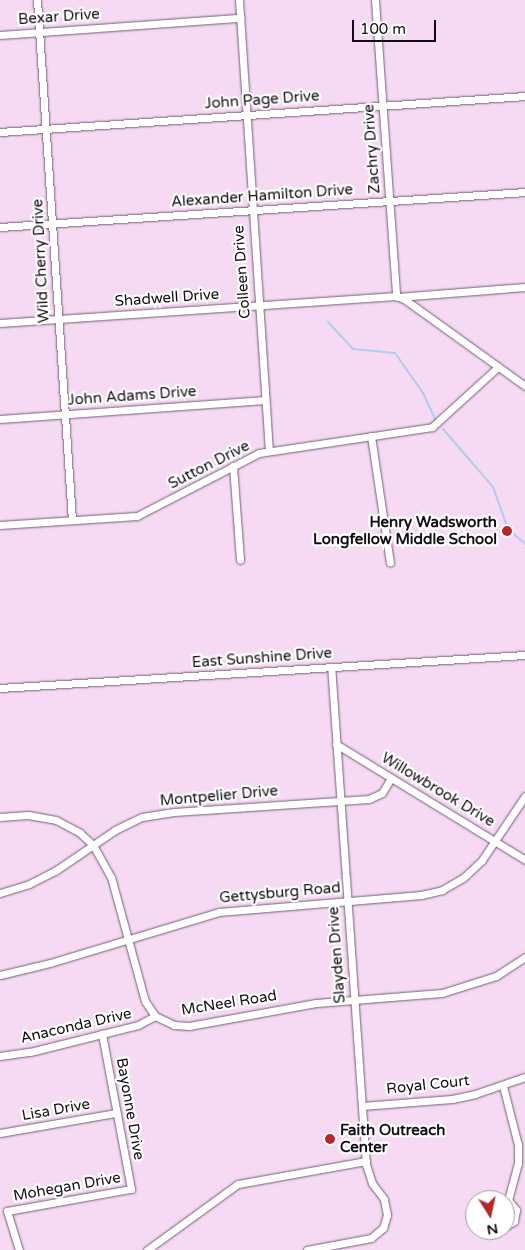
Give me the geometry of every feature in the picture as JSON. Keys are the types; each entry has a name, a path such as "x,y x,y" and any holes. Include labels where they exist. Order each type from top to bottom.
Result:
{"street":[{"name":"Wild Cherry Drive","path":"37,0 72,520"},
{"name":"Colleen Drive","path":"239,0 251,210 269,451"},
{"name":"Zachry Drive","path":"375,0 396,297"},
{"name":"Bexar Drive","path":"0,34 240,18"},
{"name":"John Page Drive","path":"0,132 525,96"},
{"name":"Alexander Hamilton Drive","path":"0,227 525,192"},
{"name":"Shadwell Drive","path":"0,323 396,297 525,286"},
{"path":"396,297 498,367 524,382"},
{"name":"Sutton Drive","path":"0,525 143,514 233,466 269,451 432,427 498,367"},
{"name":"John Adams Drive","path":"0,419 265,400"},
{"path":"371,436 390,563"},
{"path":"233,466 240,560"},
{"name":"East Sunshine Drive","path":"0,688 525,655"},
{"name":"Slayden Drive","path":"307,1250 365,1240 379,1232 386,1221 387,1208 372,1182 366,1161 331,668"},
{"name":"Willowbrook Drive","path":"336,744 525,860"},
{"name":"Montpelier Drive","path":"0,893 47,875 129,823 164,813 374,797 382,793 391,778"},
{"name":"Gettysburg Road","path":"0,975 50,963 228,910 421,895 442,890 472,871 525,796"},
{"path":"0,816 36,815 56,820 72,828 93,845 111,877 145,1001 156,1016"},
{"name":"McNeel Road","path":"156,1016 174,1025 189,1026 306,1005 431,995 462,989 496,976 525,957"},
{"name":"Anaconda Drive","path":"0,1056 30,1052 138,1025 156,1016"},
{"name":"Bayonne Drive","path":"102,1034 131,1189"},
{"name":"Royal Court","path":"362,1106 452,1099 503,1086 525,1077"},
{"path":"503,1086 518,1145 517,1169 511,1190"},
{"name":"Lisa Drive","path":"0,1134 116,1113"},
{"path":"147,1250 238,1184 366,1161"},
{"name":"Mohegan Drive","path":"19,1250 7,1211 131,1189"}],"waterway":[{"path":"328,322 353,349 395,353 423,393 435,419"},
{"path":"443,429 493,487 508,529 525,544"}],"place":[{"name":"Henry Wadsworth Longfellow Middle School","path":"507,531"},
{"name":"Faith Outreach Center","path":"330,1139"}]}
